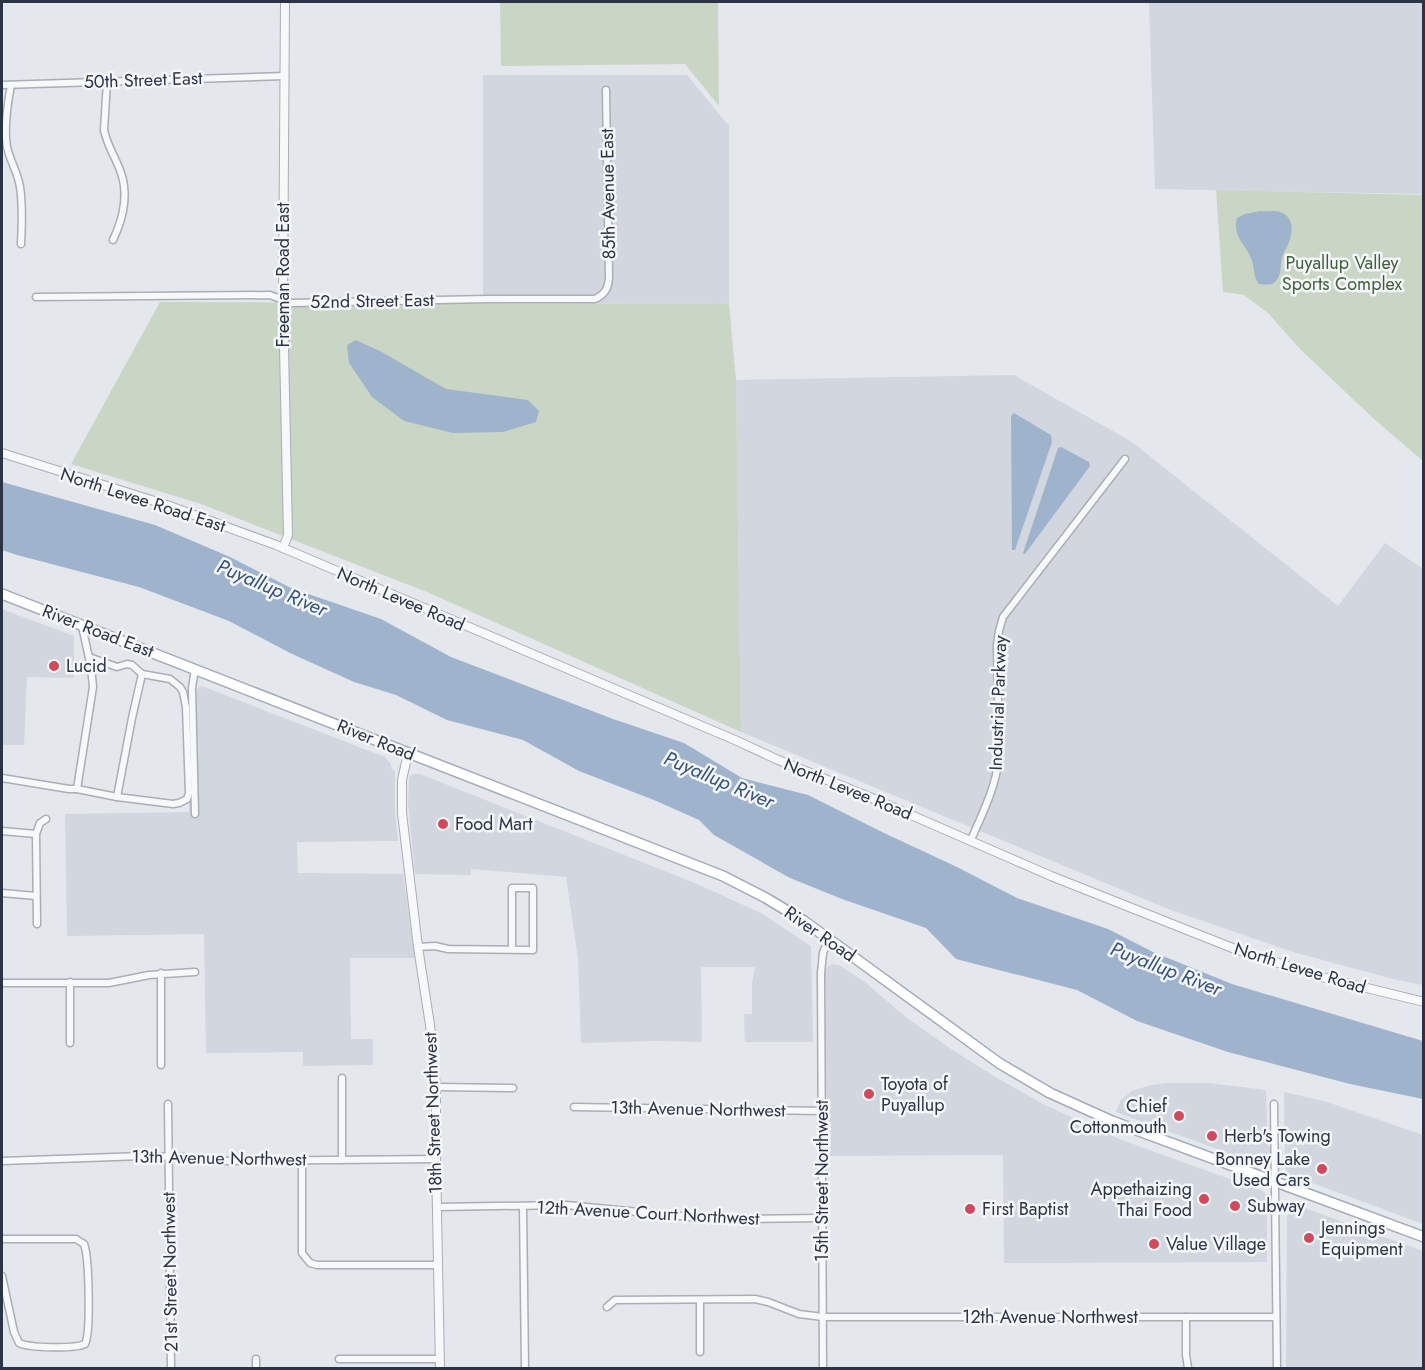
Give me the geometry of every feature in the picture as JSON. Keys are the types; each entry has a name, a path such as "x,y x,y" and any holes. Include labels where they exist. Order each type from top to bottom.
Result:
{"main road":[{"name":"River Road East","path":"2,594 195,669"},
{"name":"River Road","path":"195,669 723,876 783,908 829,939 999,1064 1050,1093 1116,1123 1424,1236"}],"street":[{"name":"Freeman Road East","path":"283,549 288,535 282,300 285,2"},
{"name":"50th Street East","path":"2,85 285,76"},
{"path":"107,81 104,130 122,176 124,191 121,224 113,240"},
{"path":"11,85 6,145 21,188 21,244"},
{"name":"85th Avenue East","path":"602,296 606,291 609,278 606,90"},
{"name":"52nd Street East","path":"36,297 270,295 291,303 488,299 591,300 602,296"},
{"name":"North Levee Road East","path":"2,453 167,505 283,549"},
{"name":"Industrial Parkway","path":"971,840 996,780 998,767 997,645 1003,617 1125,459"},
{"name":"North Levee Road","path":"283,549 1051,876 1245,952 1329,979 1424,1002"},
{"path":"76,789 93,687 82,626"},
{"path":"2,778 173,804 187,799 189,793 186,707 180,687 170,679 142,674 132,665 117,667 88,657"},
{"path":"195,669 192,688 195,814"},
{"path":"117,797 142,674"},
{"name":"18th Street Northwest","path":"408,753 402,780 402,813 436,1087 440,1368"},
{"path":"37,924 36,834 40,823 46,819"},
{"path":"2,831 36,834"},
{"path":"418,947 435,946 448,949 512,950 533,950 533,888 512,888 512,950"},
{"path":"2,893 36,896"},
{"name":"15th Street Northwest","path":"823,1368 821,993 822,962 829,939"},
{"path":"2,983 109,982 161,973 195,972"},
{"path":"161,973 161,1065"},
{"path":"70,982 70,1043"},
{"path":"342,1078 342,1161"},
{"path":"436,1087 513,1088"},
{"name":"21st Street Northwest","path":"168,1104 171,1368"},
{"path":"1274,1104 1277,1368"},
{"name":"13th Avenue Northwest","path":"574,1107 822,1111"},
{"name":"13th Avenue Northwest","path":"2,1161 123,1156 182,1157 206,1161 436,1159"},
{"path":"302,1161 302,1253 310,1263 317,1265 438,1265"},
{"name":"12th Avenue Court Northwest","path":"437,1207 566,1205 732,1219 822,1218"},
{"path":"523,1207 525,1368"},
{"path":"2,1239 76,1239 83,1242 87,1251 88,1313 87,1337 84,1344 76,1347 30,1347 19,1343 14,1332 2,1276"},
{"name":"12th Avenue Northwest","path":"607,1307 615,1300 755,1299 799,1314 823,1317 1276,1317"},
{"path":"700,1300 700,1352"},
{"path":"1186,1317 1188,1368"},
{"path":"256,1359 256,1368"},
{"path":"339,1359 440,1359"}],"shaded area":[{"path":"1149,2 1423,2 1423,194 1155,189"},
{"path":"483,75 687,75 729,126 729,304 483,303"},
{"path":"1014,375 1132,442 1338,606 1385,543 1423,569 1423,985 1293,952 1168,909 741,732 736,380"},
{"path":"2,609 74,636 74,678 27,677 24,745 2,745"},
{"path":"202,686 385,757 391,764 392,770 395,771 398,841 297,842 298,873 403,874 415,958 350,958 351,1039 373,1039 373,1065 303,1066 303,1052 206,1053 204,934 67,936 65,814 189,812 188,760 196,762 197,690"},
{"path":"413,774 420,774 695,883 761,913 811,946 813,1042 745,1042 744,1014 752,1014 752,983 755,967 701,967 702,1042 581,1043 578,959 566,877 471,869 471,875 415,874 408,803 409,777"},
{"path":"832,964 839,965 866,983 907,1018 951,1049 1045,1105 1119,1139 1263,1191 1268,1197 1267,1262 1004,1263 1003,1155 827,1156 825,973 827,967"},
{"path":"1168,1083 1208,1083 1266,1090 1268,1144 1272,1152 1270,1158 1255,1163 1116,1112 1121,1100 1132,1091"},
{"path":"1284,1092 1327,1102 1423,1135 1423,1224 1288,1174 1285,1168"},
{"path":"1302,1207 1423,1251 1423,1368 1286,1368 1287,1216 1293,1210"}],"green space":[{"path":"500,2 718,2 719,106 685,64 501,66"},
{"name":"Puyallup Valley Sports Complex","path":"1216,190 1423,195 1423,461 1374,419 1300,349 1268,313 1244,295 1223,292"},
{"path":"160,302 729,304 736,380 741,732 427,592 201,504 71,464"}],"water":[{"path":"1261,211 1278,211 1285,214 1292,226 1288,245 1282,256 1278,279 1268,285 1259,284 1257,281 1251,257 1238,236 1236,228 1237,218"},
{"path":"356,340 380,351 446,389 528,400 539,411 536,422 503,432 453,433 404,421 372,397 349,363 347,345"},
{"path":"1014,413 1051,435 1052,442 1015,550 1012,550 1011,416"},
{"path":"1061,447 1089,462 1090,466 1025,554 1023,553 1058,448"},
{"name":"Puyallup River","path":"2,482 155,525 230,557 291,588 381,619 451,657 613,719 684,743 742,778 808,795 1017,898 1108,929 1153,952 1232,984 1423,1041 1423,1099 1350,1084 1228,1052 1137,1021 1077,990 956,959 926,928 790,878 714,835 699,820 579,771 523,740 447,720 396,695 354,682 290,653 229,621 139,587 2,550"}],"place":[{"name":"Lucid","path":"54,666"},
{"name":"Food Mart","path":"443,824"},
{"name":"Toyota of Puyallup","path":"869,1094"},
{"name":"Chief Cottonmouth","path":"1179,1116"},
{"name":"Herb's Towing","path":"1212,1136"},
{"name":"Bonney Lake Used Cars","path":"1322,1169"},
{"name":"Appethaizing Thai Food","path":"1204,1199"},
{"name":"Subway","path":"1235,1206"},
{"name":"First Baptist","path":"970,1209"},
{"name":"Jennings Equipment","path":"1309,1238"},
{"name":"Value Village","path":"1154,1244"}]}
